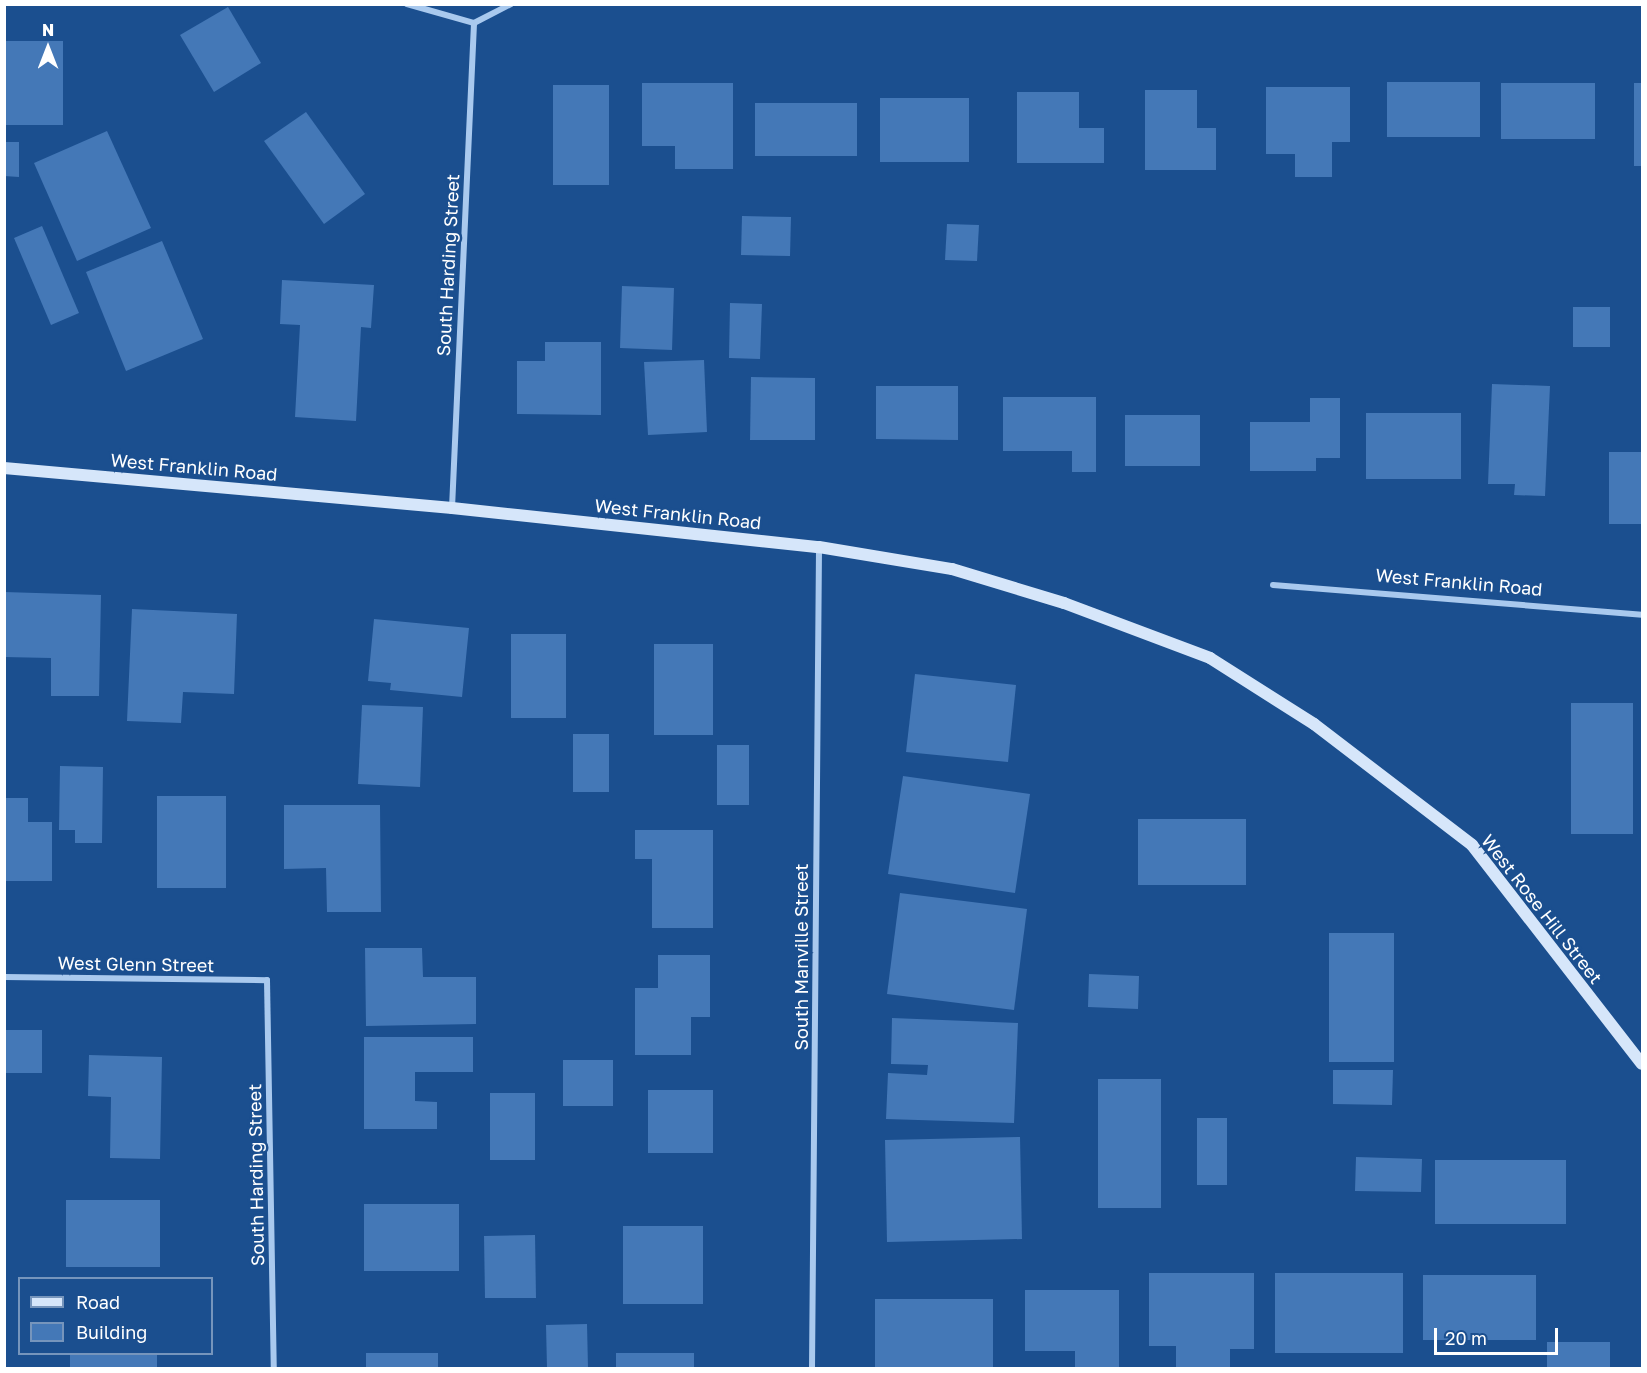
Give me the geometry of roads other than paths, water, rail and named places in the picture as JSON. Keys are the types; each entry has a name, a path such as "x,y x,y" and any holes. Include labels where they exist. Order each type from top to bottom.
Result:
{"street":[{"path":"407,4 474,23 511,4"},
{"name":"South Harding Street","path":"452,508 474,23"},
{"name":"West Franklin Road","path":"4,468 452,508 819,547 952,569 1064,603 1210,658 1314,724"},
{"name":"South Manville Street","path":"812,1368 819,547"},
{"name":"West Franklin Road","path":"1273,585 1642,615"},
{"name":"West Rose Hill Street","path":"1314,724 1472,845 1642,1064"},
{"name":"West Glenn Street","path":"4,977 267,980"},
{"name":"South Harding Street","path":"267,980 274,1368"}]}
